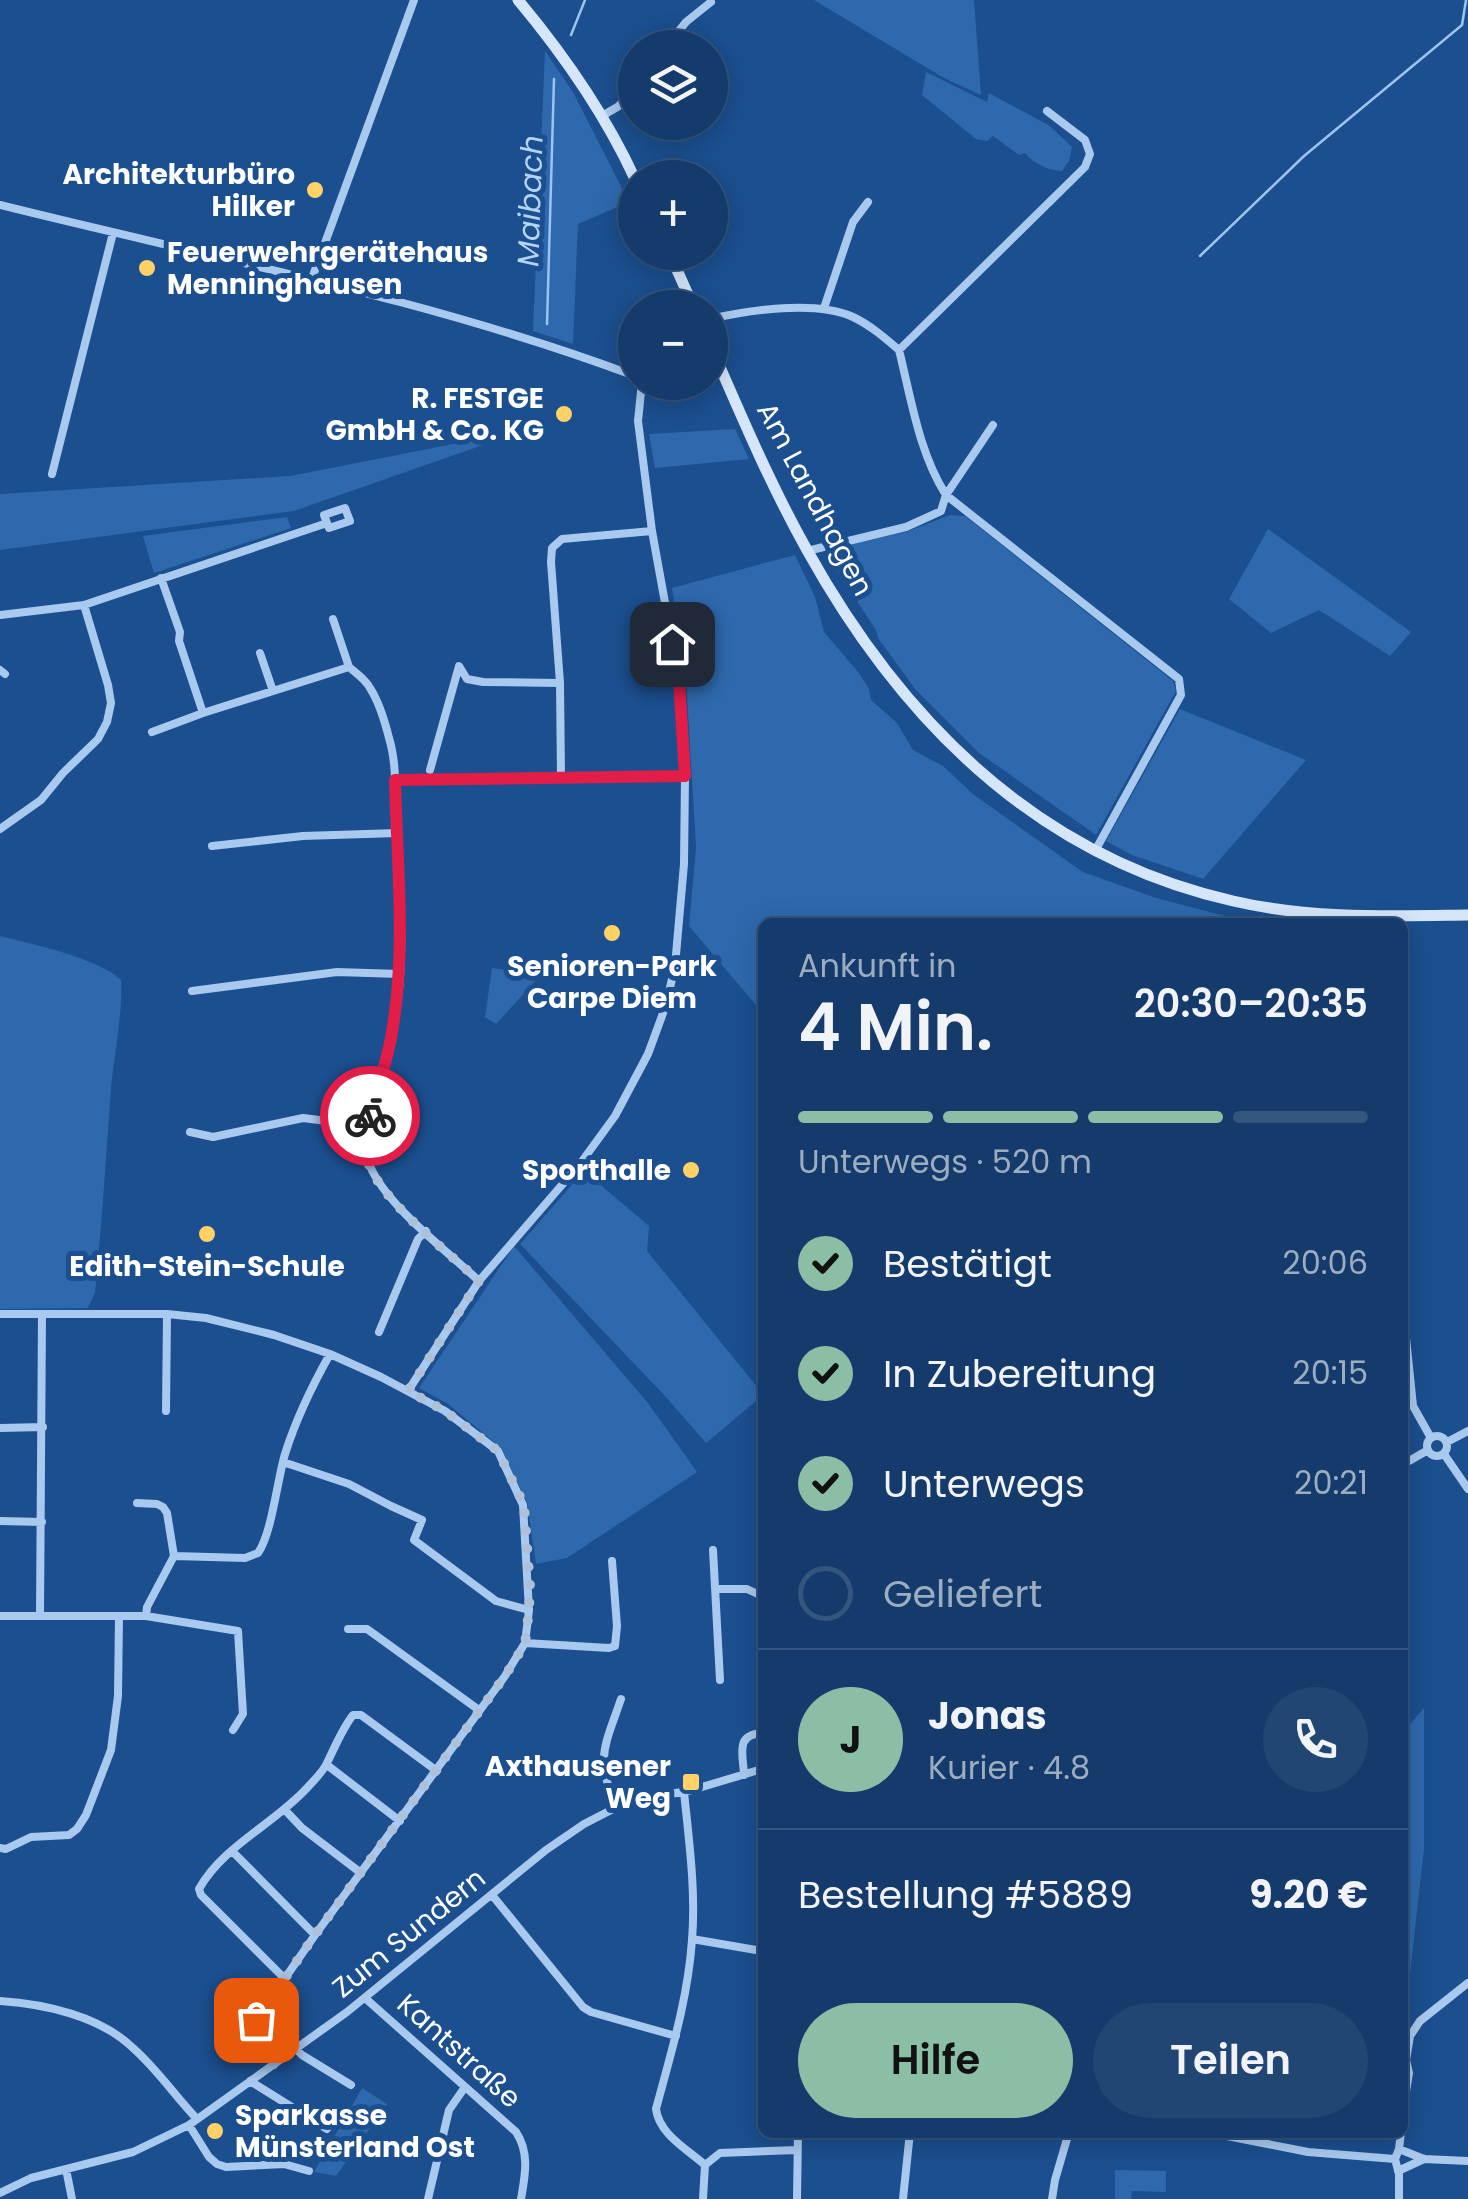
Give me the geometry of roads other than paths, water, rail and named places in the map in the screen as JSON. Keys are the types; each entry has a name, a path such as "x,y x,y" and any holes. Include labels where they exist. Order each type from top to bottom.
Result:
{"street":[{"path":"310,280 414,0"},
{"path":"518,0 602,116 625,160"},
{"path":"680,30 711,2"},
{"path":"602,116 618,106"},
{"path":"899,350 1085,167 1090,154 1085,140 1048,111"},
{"path":"824,308 853,222 868,202"},
{"path":"0,205 514,334 618,370"},
{"path":"52,474 112,233"},
{"path":"728,315 824,308 852,316 880,333 899,350 935,478 946,495 1178,679 1182,695 1096,850"},
{"name":"Am Landhagen","path":"728,384 808,551 862,636 908,700 968,763 1020,806 1130,868 1180,887 1248,904 1323,914 1468,914"},
{"path":"408,1391 479,1281 584,1160 616,1116 648,1054 676,966 684,864 685,776 679,680 652,531 638,421 640,400"},
{"path":"808,551 906,527 941,512 946,495 993,425"},
{"path":"0,615 84,606 327,523"},
{"path":"561,777 552,548 562,539 652,531"},
{"path":"162,578 203,713"},
{"path":"0,828 41,800 98,739 107,722 111,703 108,685 84,606"},
{"path":"333,619 349,667 370,687 391,741 395,780 400,974 393,1030 367,1126 368,1164 398,1205 479,1281"},
{"path":"260,653 273,691"},
{"path":"430,770 458,666 467,680 560,682"},
{"path":"152,732 349,667"},
{"path":"395,780 685,776"},
{"path":"212,846 302,836 397,833"},
{"path":"192,991 337,972 400,974"},
{"path":"190,1132 213,1136 303,1118 367,1126"},
{"path":"379,1332 418,1239 426,1231"},
{"path":"0,1314 168,1314 206,1318 330,1354 445,1411 498,1451 524,1505 530,1586 525,1644 256,2020 256,2040 274,2065"},
{"path":"40,1616 42,1314"},
{"path":"166,1411 168,1314"},
{"path":"174,1556 245,1558 258,1553 300,1414 330,1354"},
{"path":"1408,1369 1413,1406 1431,1438"},
{"path":"0,1428 43,1428"},
{"path":"1447,1442 1468,1431"},
{"path":"1437,1435 1447,1442 1444,1454 1432,1455 1428,1450 1428,1441 1437,1435"},
{"path":"1408,1462 1428,1450"},
{"path":"1444,1454 1468,1490"},
{"path":"283,1462 349,1484 422,1520 414,1540 496,1600 529,1610"},
{"path":"137,1502 163,1507 174,1556 146,1616"},
{"path":"0,1521 42,1522"},
{"path":"713,1550 720,1680"},
{"path":"525,1644 615,1646 618,1626 612,1561"},
{"path":"716,1589 747,1589 758,1594"},
{"path":"0,1616 146,1616 238,1631 242,1714 232,1730"},
{"path":"0,1848 6,1850 31,1837 69,1834 86,1815 110,1750 118,1696 120,1616"},
{"path":"348,1629 367,1629 478,1710"},
{"path":"617,1807 606,1785 603,1760 621,1698"},
{"path":"284,1978 201,1895 199,1890 205,1879 232,1851 285,1810 326,1765 356,1714 437,1770"},
{"path":"744,1775 743,1743 749,1734 758,1733"},
{"path":"326,1765 400,1821"},
{"name":"Zum Sundern","path":"0,2193 31,2178 133,2152 193,2122 365,1998 546,1850 584,1824 617,1807 758,1770"},
{"path":"684,1792 692,1881 692,1939 686,1992 656,2109 666,2132 705,2164"},
{"path":"285,1810 360,1873"},
{"path":"232,1851 315,1935"},
{"path":"492,1895 583,2007 676,2036"},
{"path":"692,1939 758,1950"},
{"path":"1408,2048 1410,2036 1420,2021 1468,1984"},
{"name":"Kantstraße","path":"365,1998 503,2119 522,2142 526,2158 521,2199"},
{"path":"0,2001 74,2015 130,2044 193,2122 216,2164 284,2164 309,2171"},
{"path":"296,2050 351,2085"},
{"path":"250,2081 327,2129"},
{"path":"428,2199 449,2110 465,2087"},
{"path":"797,2138 797,2199"},
{"path":"903,2199 909,2138"},
{"path":"1052,2199 1067,2138"},
{"path":"1237,2138 1308,2152 1395,2159"},
{"path":"1399,2199 1395,2159 1401,2138"},
{"path":"1400,2149 1424,2158 1468,2161"},
{"path":"705,2164 720,2153 796,2150"},
{"path":"1398,2170 1424,2158"},
{"path":"704,2199 705,2164"},
{"path":"66,2169 72,2199"}],"waterway":[{"name":"Maibach","path":"571,35 585,0"},
{"path":"1200,256 1304,156 1462,25 1466,0"},
{"name":"Maibach","path":"547,324 554,79"}],"place":[{"name":"Architekturbüro Hilker","path":"315,190"},
{"name":"Feuerwehrgerätehaus Menninghausen","path":"147,268"},
{"name":"R. FESTGE GmbH & Co. KG","path":"564,414"},
{"name":"Senioren-Park Carpe Diem","path":"612,933"},
{"name":"Sporthalle","path":"691,1170"},
{"name":"Edith-Stein-Schule","path":"207,1234"},
{"name":"Axthausener Weg","path":"691,1782"},
{"name":"Sparkasse Münsterland Ost","path":"215,2131"}]}
